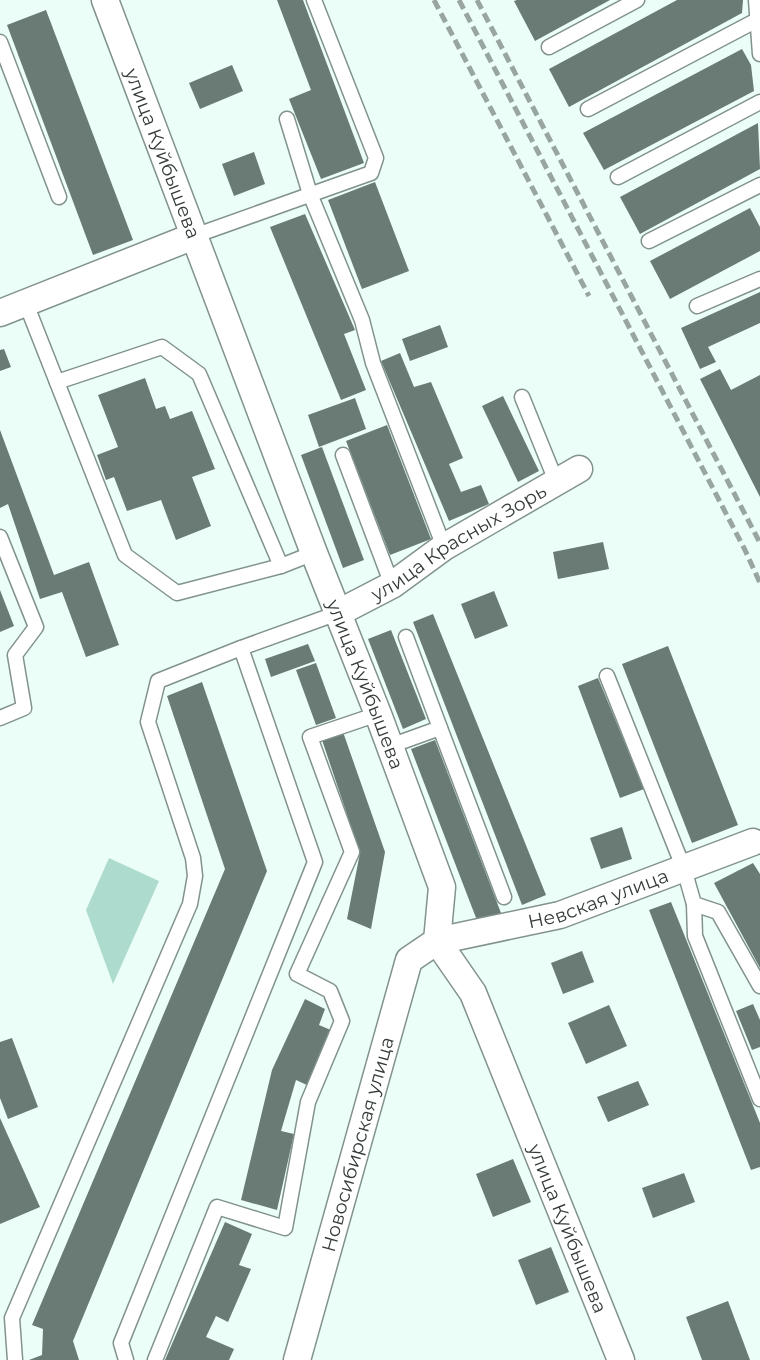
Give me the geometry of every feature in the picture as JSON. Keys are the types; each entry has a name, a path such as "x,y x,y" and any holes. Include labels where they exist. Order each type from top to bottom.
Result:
{"street":[{"name":"улица Куйбышева","path":"105,0 442,887 436,941 473,993 621,1360"},
{"path":"0,313 194,236"},
{"name":"улица Красных Зорь","path":"338,613 392,585 444,547 567,475"},
{"name":"Невская улица","path":"436,941 560,915 684,869 757,848"},
{"name":"Новосибирская улица","path":"297,1360 409,960 436,941"}],"lane":[{"path":"194,236 371,173 376,158 314,0"},
{"path":"550,47 637,0"},
{"path":"756,0 760,54"},
{"path":"588,109 759,19"},
{"path":"0,42 59,197"},
{"path":"618,177 760,102"},
{"path":"287,118 310,194 362,320 373,363 444,547"},
{"path":"649,241 760,185"},
{"path":"697,306 760,279"},
{"path":"25,301 125,555 177,593 281,566 314,553"},
{"path":"57,382 162,347 199,374 281,566"},
{"path":"522,397 567,475"},
{"path":"343,455 392,585"},
{"path":"0,537 36,627 15,655 24,708 0,718"},
{"path":"15,1360 12,1318 190,904 195,876 193,858 148,722 158,681 338,613"},
{"path":"406,637 504,897"},
{"path":"126,1360 121,1343 315,862 241,648"},
{"path":"607,676 684,869 694,904 695,936 760,1099"},
{"path":"155,1360 217,1207 285,1228 308,1102 342,1021 330,990 297,974 352,852 310,737 378,714"},
{"path":"390,746 440,728"},
{"path":"694,904 719,912 760,986"}],"green space":[{"path":"109,858 159,881 113,984 86,910"}],"building":[{"path":"277,0 303,0 364,163 321,179 289,99 311,90"},
{"path":"610,0 535,41 514,1"},
{"path":"677,0 743,0 742,13 569,107 549,69"},
{"path":"46,10 133,240 93,255 7,25"},
{"path":"742,49 751,65 754,91 604,170 583,133"},
{"path":"232,65 243,91 200,109 189,83"},
{"path":"758,123 760,169 640,234 620,197"},
{"path":"254,152 265,184 234,196 222,164"},
{"path":"375,182 409,271 362,289 328,200"},
{"path":"750,208 760,227 760,251 670,299 650,261"},
{"path":"305,214 355,330 344,334 366,390 341,400 270,227"},
{"path":"760,292 760,323 708,347 716,362 700,369 681,328"},
{"path":"440,325 448,347 410,361 402,339"},
{"path":"4,349 11,367 0,371 0,350"},
{"path":"400,353 414,387 431,382 463,458 449,464 461,492 481,485 489,504 449,521 381,361"},
{"path":"720,369 731,390 760,375 760,497 700,379"},
{"path":"145,378 156,409 165,406 170,419 192,411 215,469 192,477 211,526 176,540 161,500 127,511 114,477 106,480 97,455 118,447 98,395"},
{"path":"503,396 539,471 518,482 482,406"},
{"path":"355,398 366,429 319,447 308,415"},
{"path":"387,425 431,539 390,555 346,441"},
{"path":"0,430 54,575 89,562 119,645 86,657 62,592 40,599 8,504 0,508"},
{"path":"322,447 364,560 343,568 301,455"},
{"path":"603,542 609,569 558,579 553,552"},
{"path":"0,590 14,626 0,632"},
{"path":"494,591 508,626 475,639 461,604"},
{"path":"433,614 546,895 522,905 413,622"},
{"path":"391,630 426,719 403,729 368,639"},
{"path":"308,644 315,661 271,677 265,659"},
{"path":"668,646 738,825 692,843 622,664"},
{"path":"316,663 336,718 316,725 296,670"},
{"path":"598,678 644,789 620,798 578,686"},
{"path":"202,682 267,871 73,1341 79,1360 29,1360 42,1355 43,1329 32,1325 225,869 167,696"},
{"path":"343,732 385,852 371,929 347,919 360,853 322,740"},
{"path":"435,740 501,913 478,923 411,749"},
{"path":"622,827 632,859 601,869 590,838"},
{"path":"753,863 760,874 760,968 714,883"},
{"path":"671,902 760,1123 760,1167 751,1170 649,910"},
{"path":"582,951 594,982 563,994 551,963"},
{"path":"305,999 325,1009 319,1025 333,1031 309,1086 296,1080 281,1131 294,1134 277,1210 241,1200 272,1070"},
{"path":"753,1004 760,1020 760,1047 752,1050 736,1011"},
{"path":"609,1005 627,1046 586,1064 568,1023"},
{"path":"12,1038 38,1107 8,1119 0,1098 0,1042"},
{"path":"638,1081 649,1105 608,1122 597,1097"},
{"path":"0,1118 40,1207 0,1224"},
{"path":"513,1159 531,1202 493,1217 476,1174"},
{"path":"684,1173 695,1202 653,1218 642,1188"},
{"path":"225,1222 252,1234 239,1265 251,1269 228,1322 216,1316 206,1337 234,1349 229,1360 165,1360"},
{"path":"551,1247 569,1292 536,1305 518,1260"},
{"path":"728,1301 750,1360 702,1360 686,1317"}],"railway":[{"path":"434,0 589,296"},
{"path":"459,0 760,583"},
{"path":"477,0 760,543"}]}
